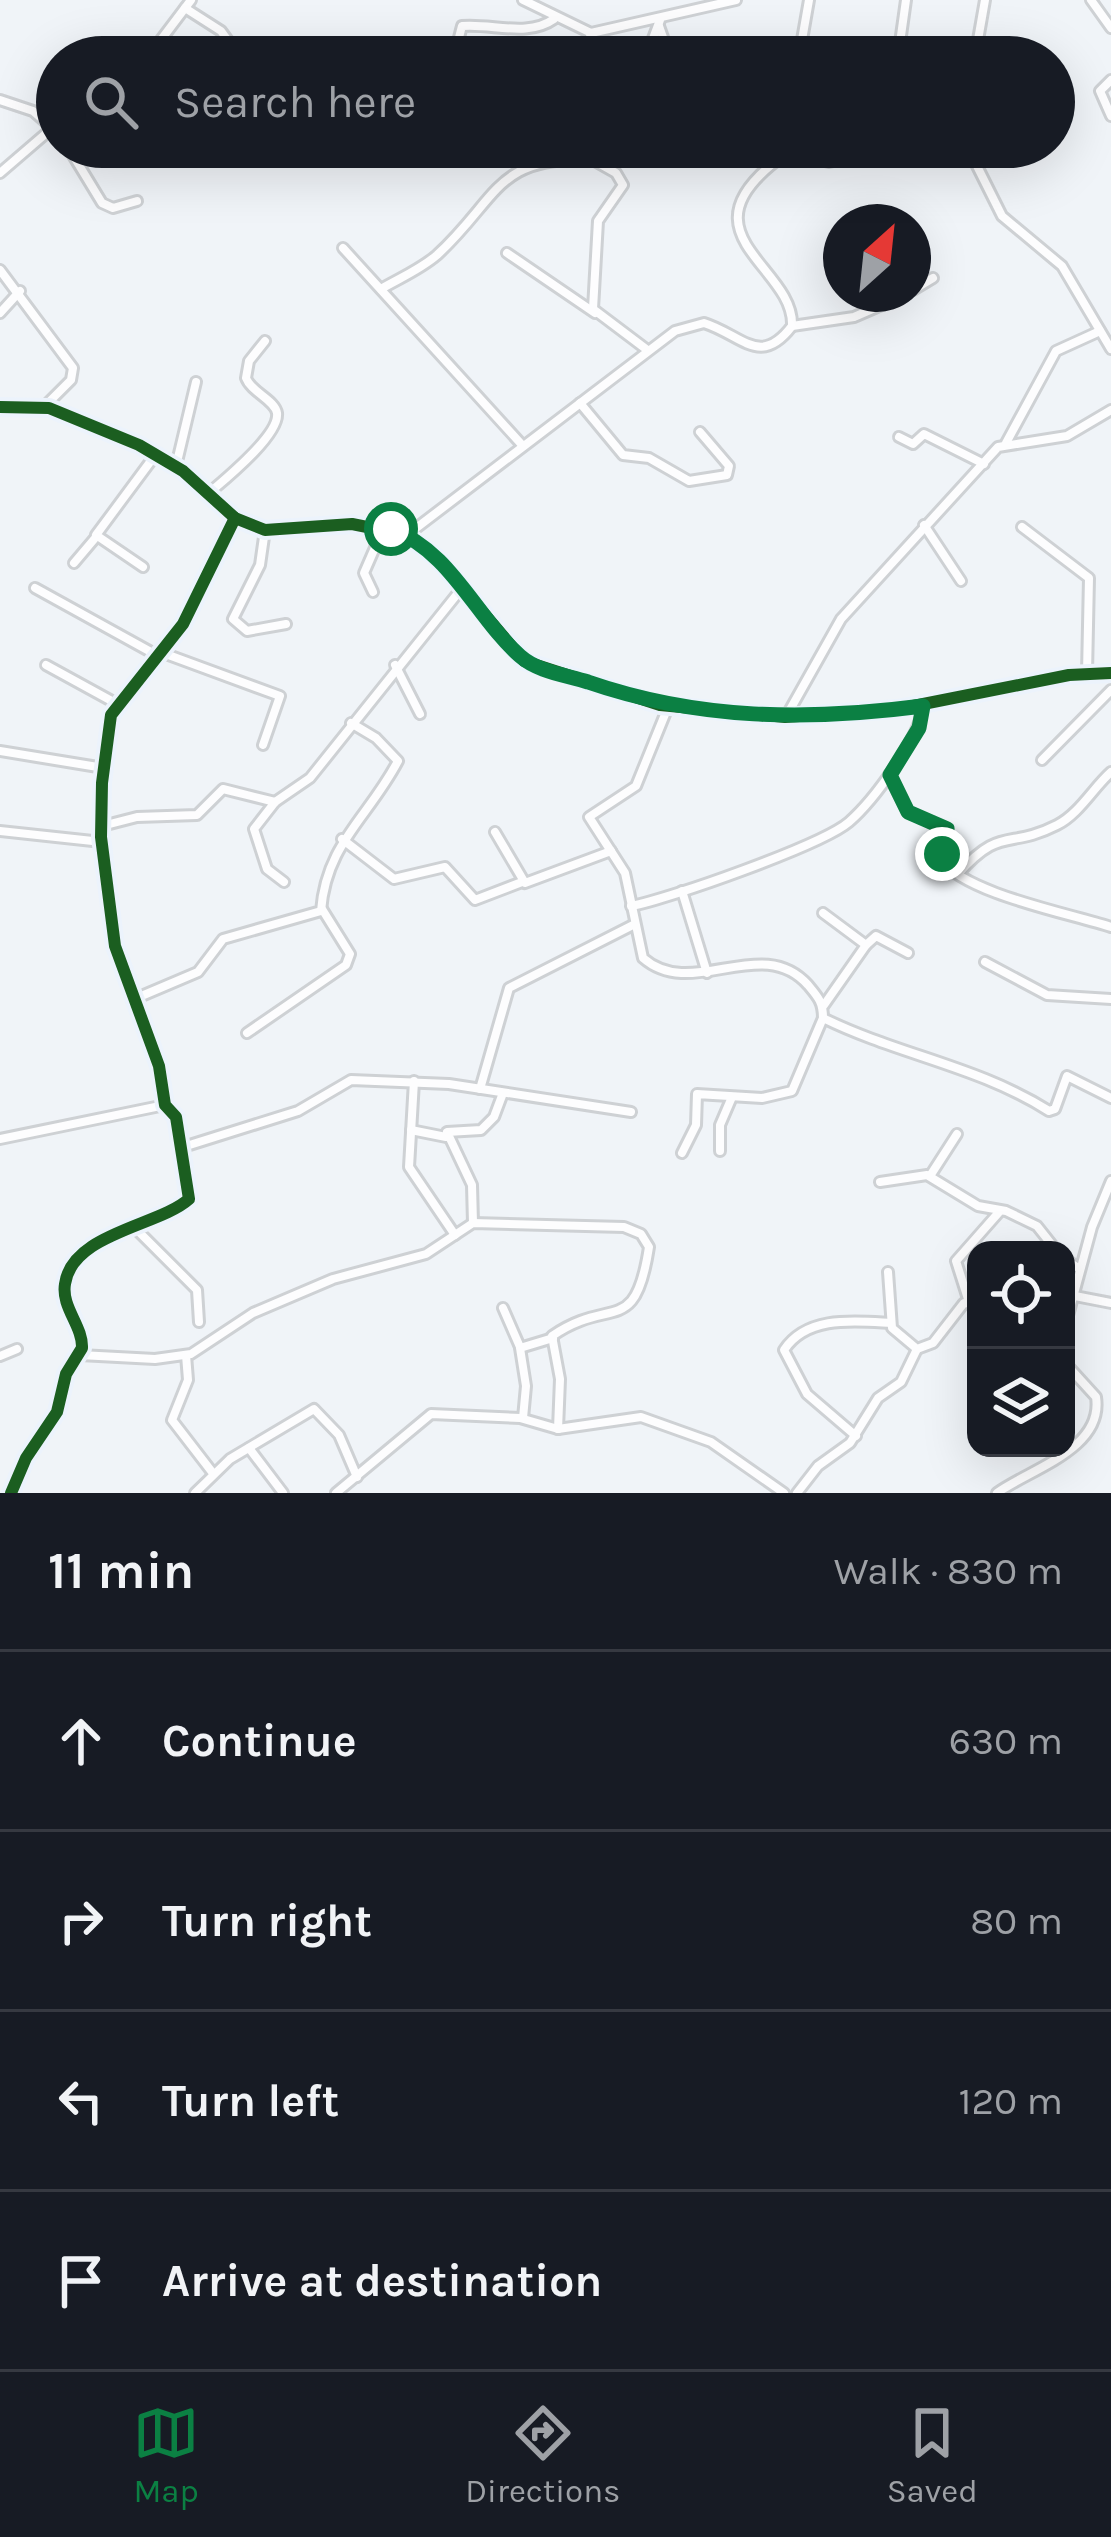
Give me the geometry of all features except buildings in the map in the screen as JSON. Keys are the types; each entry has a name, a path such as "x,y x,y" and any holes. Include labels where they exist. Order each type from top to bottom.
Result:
{"street":[{"path":"523,0 591,33 660,22 736,0"},
{"path":"803,36 808,0"},
{"path":"901,36 906,0"},
{"path":"979,36 985,0"},
{"path":"1091,0 1111,28"},
{"path":"164,36 188,4 225,36"},
{"path":"459,36 462,26 503,31 554,19"},
{"path":"654,36 660,22"},
{"path":"660,22 664,36"},
{"path":"1111,80 1100,91 1111,116"},
{"path":"0,100 36,113"},
{"path":"0,173 36,144"},
{"path":"81,168 102,203 113,208 137,202"},
{"path":"381,289 439,253 487,193 522,168"},
{"path":"595,313 598,221 623,181 604,168"},
{"path":"770,168 759,178 740,220 746,248 782,291 792,326"},
{"path":"978,168 1002,216 1062,266 1111,349"},
{"path":"343,248 523,446"},
{"path":"507,253 646,349"},
{"path":"0,270 20,290 73,368 71,380 43,408"},
{"path":"0,313 20,290"},
{"path":"406,535 646,349 704,323 766,349 792,326 870,312"},
{"path":"785,716 841,619 924,525 1006,443 1056,351 1101,331"},
{"path":"209,494 257,449 276,418 276,410 246,378 249,361 265,341"},
{"path":"176,466 196,382"},
{"path":"580,403 623,455 649,458 689,482 727,475 729,466 700,432"},
{"path":"0,407 43,408 139,446 176,466 235,518 266,530 384,527 406,535 428,549 524,661 668,706 785,716 923,706 1088,673 1111,673"},
{"path":"1006,443 1035,445 1067,436 1111,410"},
{"path":"899,437 913,444 924,434 934,435 984,464"},
{"path":"74,563 154,453"},
{"path":"11,1493 26,1458 57,1412 66,1374 80,1354 82,1338 66,1297 67,1276 86,1253 188,1202 176,1117 166,1105 159,1066 115,946 102,842 104,768 110,717 162,655 235,518"},
{"path":"924,525 961,581"},
{"path":"373,592 364,573 384,527"},
{"path":"1022,527 1089,578 1088,673"},
{"path":"266,530 260,565 233,619 247,631 286,624"},
{"path":"96,537 143,567"},
{"path":"35,588 162,655 280,696 263,745"},
{"path":"284,882 267,869 253,835 275,802 310,778 395,665 462,588"},
{"path":"46,665 119,705"},
{"path":"395,665 420,714"},
{"path":"1042,760 1111,690"},
{"path":"668,706 636,786 590,817 625,873 633,925 648,963 707,973 750,962 784,969 801,977 824,1005"},
{"path":"631,906 846,824 890,775 919,728 923,706"},
{"path":"247,1033 346,965 350,954 322,909 320,889 342,839 398,761 376,738 350,723"},
{"path":"0,751 104,768"},
{"path":"958,874 983,846 1027,836 1068,819 1111,772"},
{"path":"890,775 908,812 947,829 940,859 958,874 1111,927"},
{"path":"102,826 197,814 223,788 275,802"},
{"path":"0,831 102,842"},
{"path":"495,832 522,882"},
{"path":"342,839 394,879 442,865 475,900 611,851"},
{"path":"682,890 707,973"},
{"path":"132,1000 198,972 223,939 311,917 322,909"},
{"path":"823,913 866,945"},
{"path":"481,1089 509,988 633,925"},
{"path":"682,1154 696,1125 697,1094 732,1097 792,1091 824,1005 866,945 876,936 908,953"},
{"path":"985,962 1047,995 1111,999"},
{"path":"823,1018 911,1055 990,1077 1049,1112 1055,1109 1066,1076 1111,1098"},
{"path":"180,1148 298,1111 351,1080 415,1081 631,1112"},
{"path":"415,1081 410,1172 455,1235"},
{"path":"446,1137 452,1127 473,1132 489,1124 503,1093"},
{"path":"720,1150 720,1125 732,1097"},
{"path":"0,1138 166,1105"},
{"path":"411,1130 446,1137"},
{"path":"930,1176 957,1134"},
{"path":"446,1137 472,1185 473,1223"},
{"path":"880,1182 930,1176 978,1206 1001,1210 1045,1231 1051,1241"},
{"path":"1111,1181 1075,1296 1111,1303"},
{"path":"974,1241 1001,1210"},
{"path":"80,1354 100,1359 186,1355 253,1313 333,1279 427,1254 473,1223 514,1228 604,1222 646,1240 642,1288 632,1305 520,1347"},
{"path":"134,1227 197,1290 200,1322"},
{"path":"967,1249 956,1261 967,1288"},
{"path":"1075,1266 1080,1269"},
{"path":"888,1272 891,1323 895,1333 917,1349"},
{"path":"503,1308 520,1347 526,1386 523,1418"},
{"path":"797,1493 818,1466 856,1436 878,1398 901,1382 917,1349 933,1343 967,1309"},
{"path":"856,1436 807,1394 784,1350 796,1336 823,1324 891,1323"},
{"path":"553,1338 560,1379 558,1429"},
{"path":"0,1356 17,1349"},
{"path":"186,1355 188,1380 172,1420 212,1472"},
{"path":"1075,1374 1096,1397 1092,1427 1075,1443"},
{"path":"195,1493 212,1472 316,1409 339,1435 357,1477"},
{"path":"336,1493 431,1414 523,1418 558,1429 641,1417 710,1442 784,1493"},
{"path":"249,1448 283,1493"},
{"path":"997,1493 1056,1457"}],"cycle path":[{"path":"0,407 49,408 139,445 183,471 235,518 265,530 352,524 407,535 438,559 524,661 660,705 785,717 898,709 1069,675 1111,673"},
{"path":"11,1493 26,1458 57,1412 66,1374 82,1348 65,1292 71,1267 99,1242 189,1199 176,1117 165,1105 159,1066 115,946 101,837 102,783 111,715 183,624 235,518"}],"route":[{"path":"391,529 428,549 514,651 542,669 696,712 785,716 923,706 919,728 897,756 890,775 908,812 947,829 942,854"}]}
